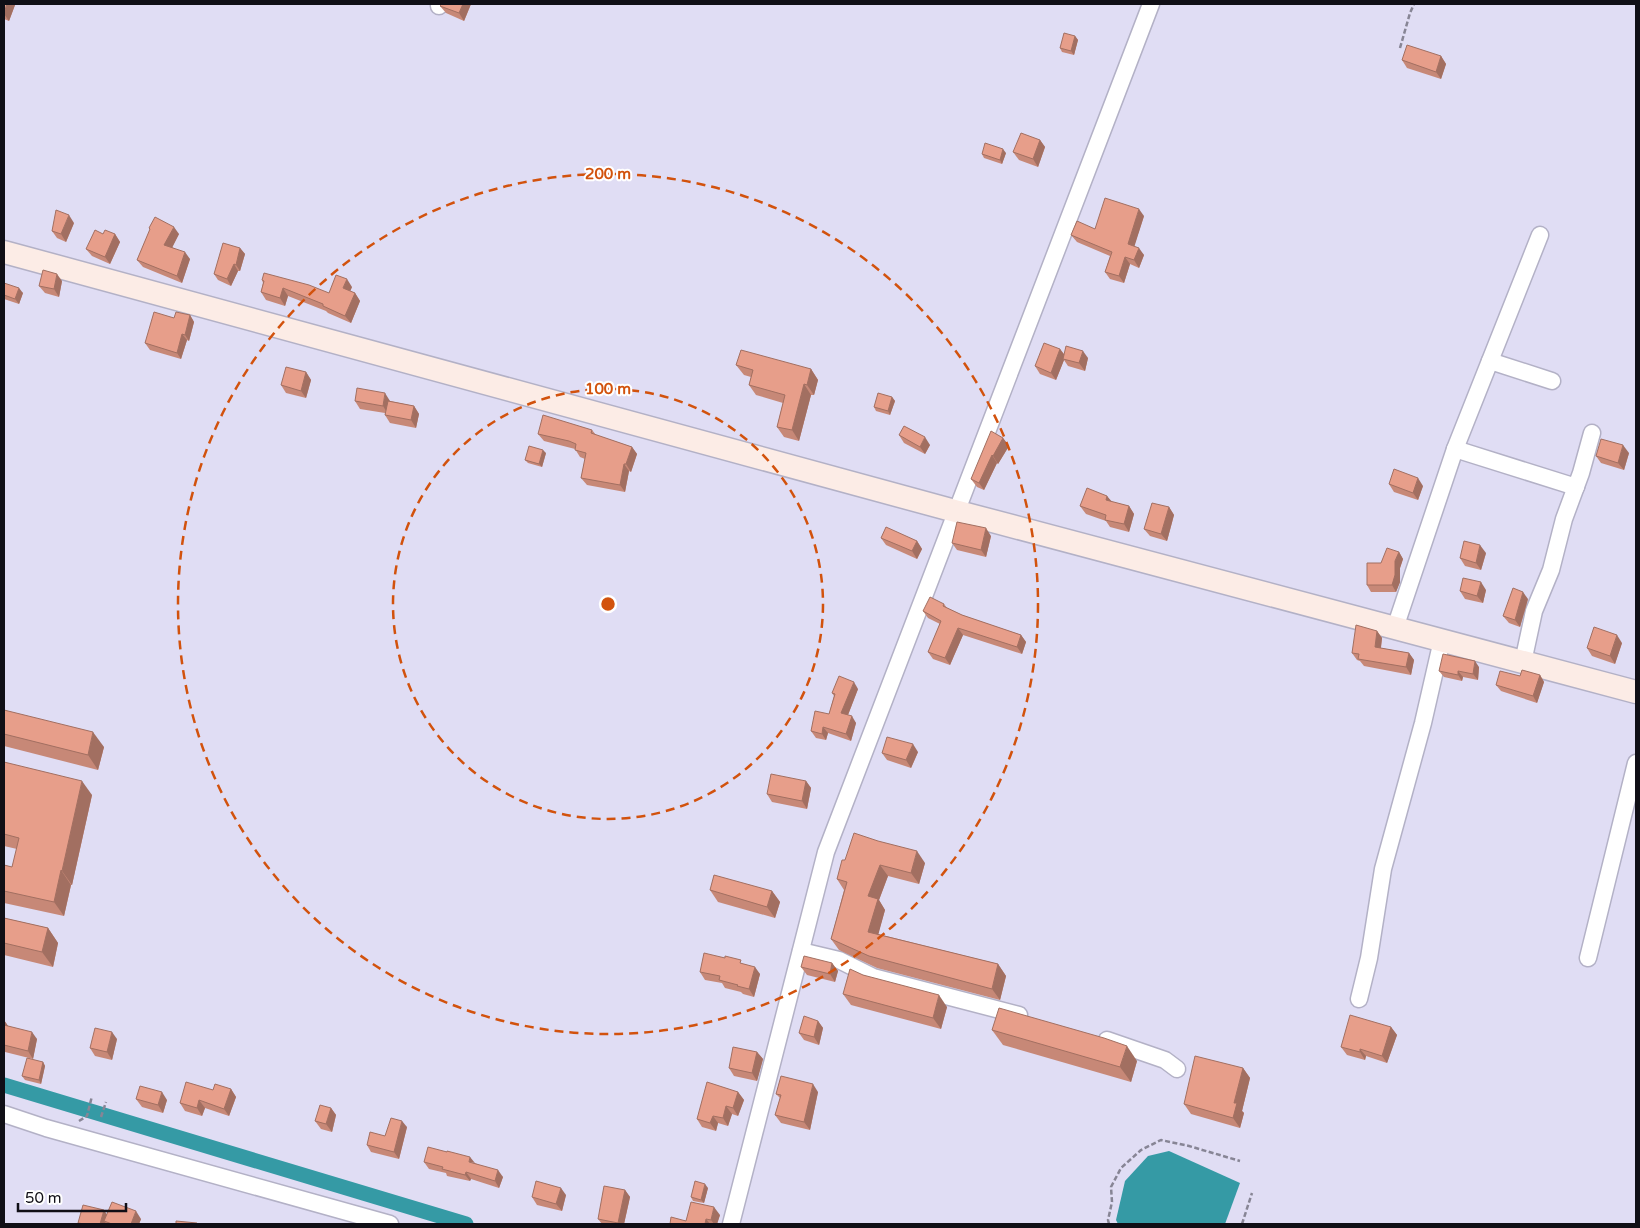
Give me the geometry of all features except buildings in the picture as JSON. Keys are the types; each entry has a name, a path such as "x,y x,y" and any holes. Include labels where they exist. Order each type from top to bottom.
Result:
{"street":[{"path":"731,1224 826,852 955,511 1151,4"},
{"path":"1395,628 1455,449 1540,235"},
{"path":"4,252 955,511 1636,692"},
{"path":"1490,361 1552,381"},
{"path":"1523,662 1534,611 1551,570 1564,519 1576,487 1592,433"},
{"path":"1455,449 1576,487"},
{"path":"1359,999 1370,958 1383,869 1423,723 1442,640"},
{"path":"1588,958 1636,763"},
{"path":"801,951 839,960 873,977 1034,1019"},
{"path":"1089,1035 1165,1060 1177,1069"},
{"path":"4,1114 56,1131 390,1224"}],"path":[{"path":"1400,48 1414,4"},
{"path":"87,1116 92,1096"},
{"path":"101,1117 106,1102"},
{"path":"1109,1224 1108,1220 1112,1202 1111,1187 1122,1168 1141,1150 1162,1140 1240,1161"},
{"path":"1242,1224 1252,1193"}],"water":[{"path":"1169,1151 1240,1183 1225,1224 1118,1224 1116,1220 1125,1181 1148,1156"}],"waterway":[{"path":"4,1085 466,1224"}]}
